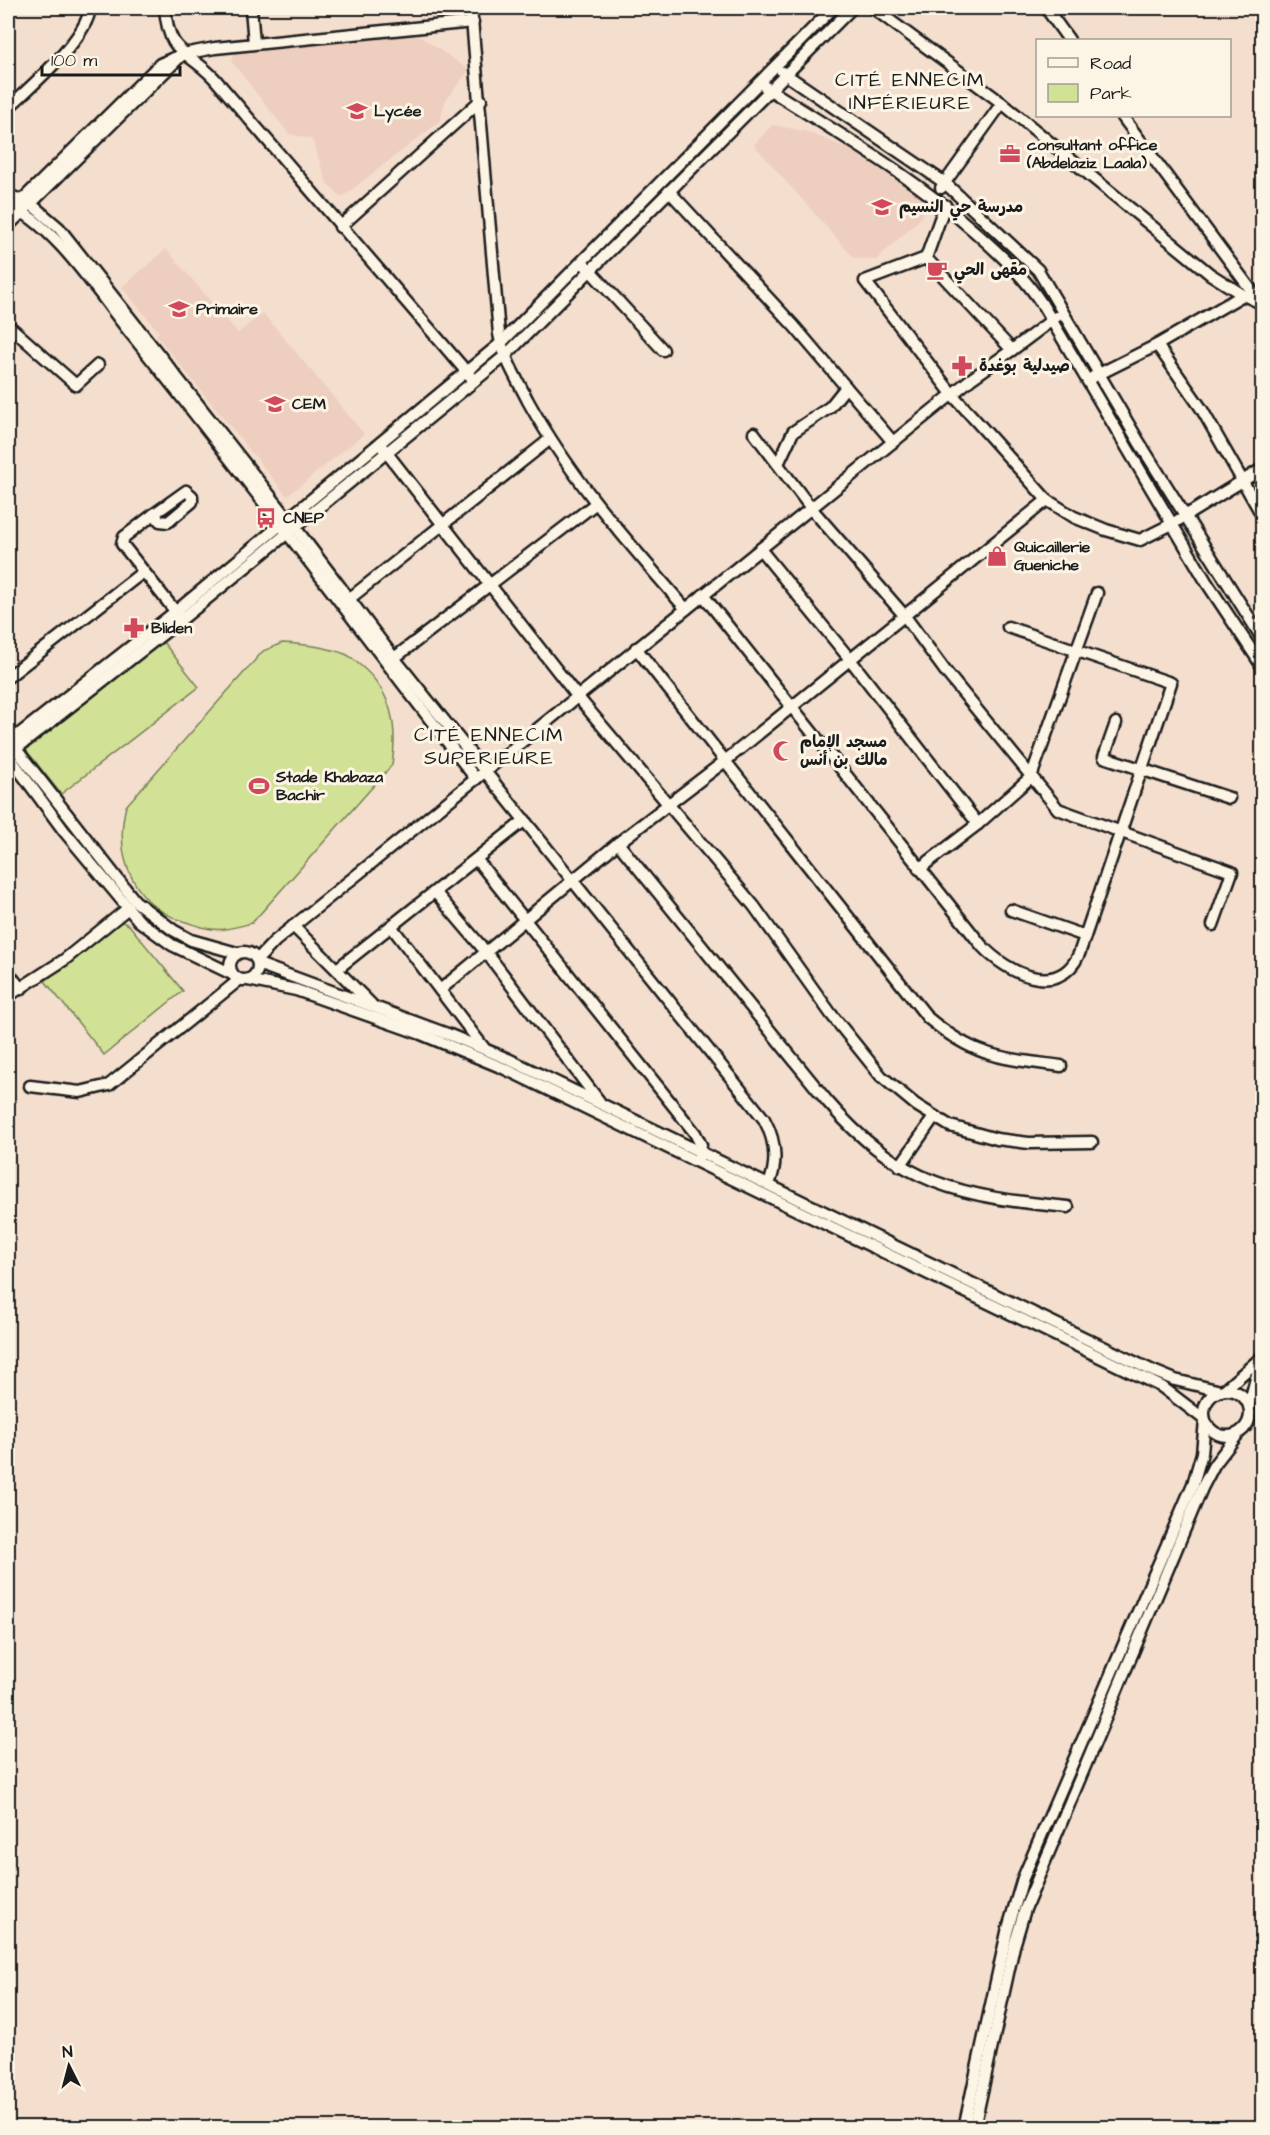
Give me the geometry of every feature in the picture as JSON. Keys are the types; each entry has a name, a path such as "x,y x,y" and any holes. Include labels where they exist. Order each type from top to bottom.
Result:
{"street":[{"path":"8,108 72,44 82,30 90,8"},
{"path":"165,8 170,37 183,54 214,78 340,228 471,376"},
{"path":"251,8 254,43"},
{"path":"471,8 501,343 505,356 549,440 595,504 686,609"},
{"path":"471,376 833,8"},
{"path":"9,748 178,615 471,376 505,356 852,8"},
{"path":"873,8 1002,103 1210,274 1262,304"},
{"path":"1046,8 1068,39"},
{"path":"8,226 13,210 26,202 160,64 183,54 254,43 473,22"},
{"path":"774,67 945,183 1038,270 1185,516 1263,638"},
{"path":"759,83 867,149 935,196 1017,270 1052,321 1172,524 1262,664"},
{"path":"340,228 481,100"},
{"path":"935,196 1002,103"},
{"path":"1123,117 1262,304"},
{"path":"669,174 670,190"},
{"path":"656,187 670,190 794,326 893,442"},
{"path":"8,195 26,202 59,228 480,776 525,820 764,1119 772,1137 775,1155 769,1185"},
{"path":"945,205 926,258 865,281 951,394 1047,500 1074,517 1133,540 1146,539 1263,469"},
{"path":"13,210 59,245 349,599 390,661"},
{"path":"926,258 1012,350"},
{"path":"581,262 663,350"},
{"path":"1087,380 1157,345 1243,295"},
{"path":"30,1086 80,1092 109,1085 240,978 257,972 257,962 275,941 636,648 951,394 1064,312"},
{"path":"8,325 76,386 99,365"},
{"path":"1157,345 1201,408 1263,515"},
{"path":"778,464 793,432 830,407 846,387"},
{"path":"754,433 811,508 904,615 946,672 1058,809 1232,872 1213,925"},
{"path":"349,599 549,440"},
{"path":"382,448 577,696 754,906 831,1014 881,1076 934,1117 950,1126 997,1139 1029,1143 1092,1142"},
{"path":"440,990 572,880 724,761 789,706 1047,500"},
{"path":"390,661 595,504"},
{"path":"154,514 124,537 122,542 178,615"},
{"path":"760,549 849,658 978,824"},
{"path":"8,677 143,572"},
{"path":"919,869 978,824 1031,777 1097,593"},
{"path":"703,595 982,946 1008,969 1042,978 1054,978 1066,973 1074,965 1171,683 1008,627"},
{"path":"636,648 928,1018 954,1040 985,1054 1061,1066"},
{"path":"1116,723 1104,757 1229,798"},
{"path":"9,748 127,909 139,921 172,945 204,963 240,978 296,990 459,1050 699,1157 769,1185 1153,1371 1175,1380 1239,1393 1249,1405"},
{"path":"9,748 135,901 173,930 191,940 242,953 257,962 485,1050 601,1104 699,1157 1162,1387 1205,1420 1218,1435 1238,1434"},
{"path":"336,969 525,820"},
{"path":"618,843 844,1121 877,1151 900,1166 936,1184 967,1193 1068,1207"},
{"path":"477,860 695,1132 700,1141 699,1157"},
{"path":"435,892 486,952 601,1104"},
{"path":"8,996 64,960 127,909"},
{"path":"1011,910 1085,936"},
{"path":"293,926 373,1006"},
{"path":"392,926 485,1050"},
{"path":"240,978 231,960 242,953 275,941"},
{"path":"8,972 21,989"},
{"path":"900,1166 934,1117"},
{"path":"964,2127 1009,1924 1026,1870 1193,1484 1202,1453 1207,1402 1262,1358"},
{"path":"974,2127 1014,1947 1026,1909 1202,1488 1214,1465 1249,1421 1249,1405 1262,1358"},
{"path":"1033,1852 1048,1859"},
{"path":"1026,1870 1041,1874"}],"shaded area":[{"name":"Lycée","path":"412,31 469,70 445,101 440,121 342,197 327,183 312,139 289,134 232,62 234,51"},
{"path":"772,125 804,131 850,149 926,201 921,218 876,260 854,258 754,145"},
{"name":"CEM","path":"166,249 238,333 263,313 364,434 287,496 156,335 159,332 122,287"}],"green space":[{"path":"163,642 199,687 61,794 26,750"},
{"name":"Stade Khabaza Bachir","path":"282,643 314,646 345,654 371,675 386,698 390,710 394,737 392,765 252,923 220,929 198,926 170,916 155,906 132,879 123,845 126,806 263,651"},
{"path":"120,921 129,925 183,991 104,1055 45,981"}],"place":[{"name":"Lycée","path":"357,111"},
{"name":"consultant office (Abdelaziz Laala)","path":"1010,154"},
{"name":"مدرسة حي النسيم","path":"882,207"},
{"name":"مقهى الحي","path":"937,270"},
{"name":"Primaire","path":"179,309"},
{"name":"صيدلية بوغدة","path":"962,366"},
{"name":"CEM","path":"275,404"},
{"name":"CNEP","path":"266,518"},
{"name":"Quicaillerie Gueniche","path":"997,556"},
{"name":"Bliden","path":"134,628"},
{"name":"مسجد الإمام مالك بن أنس","path":"783,751"},
{"name":"Stade Khabaza Bachir","path":"259,786"}],"district":[{"name":"CITÉ ENNECIM INFÉRIEURE","path":"910,92"},
{"name":"CITÉ ENNECIM SUPERIEURE","path":"489,746"}]}
